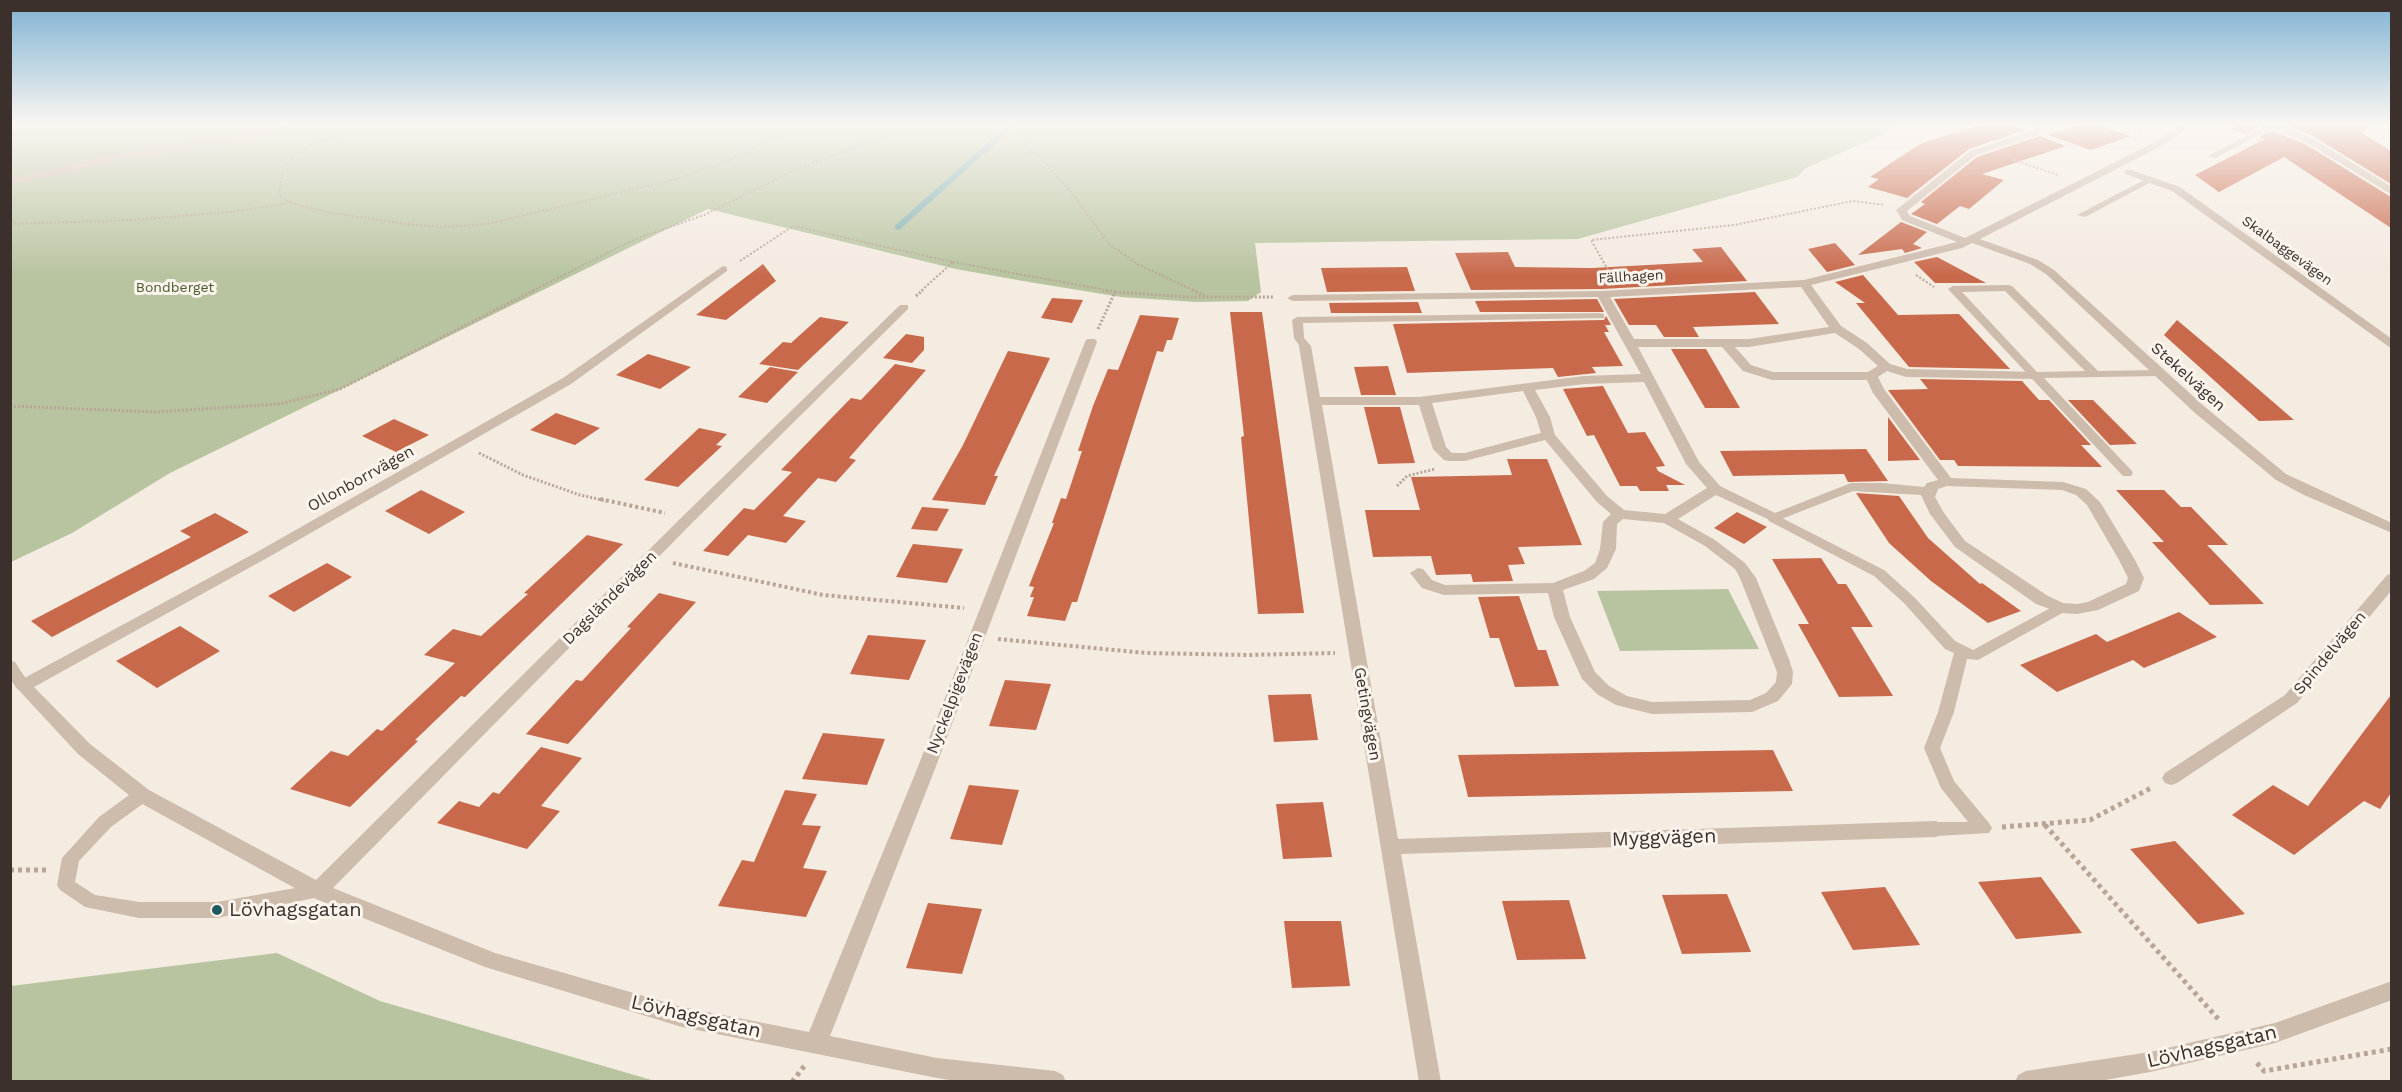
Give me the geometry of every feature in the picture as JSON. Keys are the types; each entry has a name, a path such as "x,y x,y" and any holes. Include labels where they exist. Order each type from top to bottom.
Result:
{"street":[{"path":"1947,174 1901,210 1906,218 1918,224 1968,241"},
{"name":"Fällhagen","path":"1293,298 1602,294 1804,283 1968,241 2099,174"},
{"name":"Skalbaggevägen","path":"2134,174 2176,189 2391,345"},
{"path":"2363,174 2391,192"},
{"name":"Stekelvägen","path":"1968,241 2034,262 2050,272 2200,410 2281,477 2391,529"},
{"name":"Ollonborrvägen","path":"23,686 460,444 567,381 723,269"},
{"path":"1804,283 1837,329 1863,346 1886,367 1906,373 2034,375"},
{"path":"1602,294 1693,464 1715,489 1774,518 1851,487 1882,487 1929,492"},
{"name":"Dagsländevägen","path":"318,891 689,518 904,307"},
{"path":"1630,343 1728,345 1837,329"},
{"name":"Nyckelpigevägen","path":"816,1043 924,774 1091,342"},
{"path":"1728,345 1739,362 1758,373 1772,376 1871,376 1886,367"},
{"name":"Getingvägen","path":"1305,346 1430,1082"},
{"path":"1871,376 1878,390 1947,482"},
{"path":"1314,400 1424,400 1574,381 1649,378"},
{"path":"1527,387 1543,417 1548,435 1602,499 1620,514 1668,519 1710,543 1740,566 1748,578 1785,672 1784,684 1772,697 1752,706 1696,709 1652,708 1622,701 1603,690 1588,675 1562,617 1555,588"},
{"path":"1424,400 1440,449 1449,457 1465,457 1548,435"},
{"path":"1947,482 2063,486 2081,492 2093,501 2136,578 2133,587 2092,606 2078,609 2061,608 2042,600 1960,544 1930,504 1929,492 1932,486 1947,482"},
{"path":"1668,519 1715,489"},
{"path":"1418,573 1426,584 1444,590 1555,588 1589,575 1602,566 1608,549 1610,522 1620,514"},
{"name":"Spindelvägen","path":"2171,778 2291,699 2391,579"},
{"name":"Lövhagsgatan","path":"23,686 84,749 142,795 318,891 492,961 682,1017 937,1068 1055,1082"},
{"name":"Myggvägen","path":"1391,847 1936,829"},
{"name":"Lövhagsgatan","path":"2026,1082 2150,1062 2275,1033 2391,990"}],"lane":[{"path":"10,182 45,174"},
{"path":"2082,215 2151,180"},
{"path":"1953,289 2008,288 2095,374"},
{"path":"1953,289 2127,472"},
{"path":"1305,346 1299,338 1297,320 1600,316"},
{"path":"2034,375 2159,373"},
{"path":"1774,518 1879,573 1909,600 1950,645 1973,656 2061,608"},
{"path":"1962,651 1946,712 1932,748 1947,784 1983,828"},
{"path":"10,666 23,686"},
{"path":"142,795 89,837 71,858 66,885 91,902 139,910 217,910 318,891"},
{"path":"1936,829 1983,828"}],"path":[{"path":"283,174 278,195 291,203 326,212 444,227 488,224 690,174"},
{"path":"10,406 36,405 166,411 279,404 340,389 633,240 704,215 786,174"},
{"path":"1055,174 1109,244 1137,264 1207,297"},
{"path":"2055,174 2082,183"},
{"path":"1622,293 1591,240 1734,225 1853,201 1877,203 1901,210"},
{"path":"10,224 133,220 230,212 291,203"},
{"path":"723,269 743,259 793,226 953,262 1115,292 1207,297 1293,298"},
{"path":"1896,261 1932,286 1953,289"},
{"path":"904,307 953,262"},
{"path":"1091,342 1115,292"},
{"path":"460,444 523,475 580,495 689,518"},
{"path":"1397,486 1407,476 1434,470 1449,457"},
{"path":"650,558 823,595 986,610"},
{"path":"976,637 1146,653 1247,655 1357,653"},
{"path":"1983,828 2090,820 2171,778"},
{"path":"2045,825 2264,1071 2391,1049"},
{"path":"10,870 69,870"}],"green space":[{"name":"Bondberget","path":"10,174 1800,174 1797,177 1578,239 1255,243 1261,292 1248,301 1196,302 1121,297 1023,281 956,269 708,209 170,473 72,533 11,562"},
{"path":"1728,589 1759,649 1620,651 1597,591"},
{"path":"277,953 380,1001 655,1081 11,1081 11,986"}],"building":[{"path":"1875,174 1937,174 1907,198 1868,187 1879,179 1870,177"},
{"path":"1956,174 1982,174 2004,180 1969,209 1960,206 1937,224 1911,214 1925,204 1921,202"},
{"path":"2197,174 2253,174 2219,192 2195,175"},
{"path":"2310,174 2354,174 2391,197 2391,228"},
{"path":"2375,174 2391,174 2391,184"},
{"path":"1901,222 1927,232 1913,244 1922,248 1905,253 1902,249 1858,255"},
{"path":"1835,243 1855,265 1827,272 1808,249"},
{"path":"1721,247 1747,281 1602,289 1471,290 1455,253 1508,252 1515,267 1592,268 1703,262 1692,249"},
{"path":"1937,257 1986,283 1935,283 1914,262"},
{"path":"763,264 776,281 726,320 696,315"},
{"path":"1407,267 1415,291 1327,292 1321,268"},
{"path":"1863,275 1898,315 1959,314 2010,369 1909,367 1856,303 1865,303 1835,282"},
{"path":"1755,292 1779,324 1693,327 1699,337 1664,337 1656,325 1629,325 1614,299"},
{"path":"1052,298 1083,300 1072,323 1041,318"},
{"path":"1597,299 1604,312 1480,312 1475,301"},
{"path":"1418,302 1422,313 1331,313 1329,303"},
{"path":"1230,312 1262,312 1304,613 1258,614 1241,437 1244,436"},
{"path":"1140,315 1179,318 1172,340 1167,340 1163,352 1157,351 1077,602 1072,602 1065,621 1027,616 1034,597 1030,597 1034,587 1029,586 1054,523 1052,523 1061,498 1066,499 1082,451 1078,451 1093,406 1108,369 1118,370"},
{"path":"1606,316 1611,325 1605,325 1609,332 1604,332 1623,366 1592,367 1596,373 1558,377 1553,368 1407,373 1393,324 1604,320"},
{"path":"820,317 849,322 798,370 759,364 783,342 791,343"},
{"path":"2177,320 2294,420 2259,421 2164,335"},
{"path":"906,334 924,337 924,350 912,363 883,358"},
{"path":"1671,349 1706,349 1740,408 1705,408"},
{"path":"1008,351 1050,358 994,476 998,476 985,505 932,500 963,445"},
{"path":"648,354 691,367 660,389 616,375"},
{"path":"895,364 926,370 849,458 856,460 836,482 818,478 783,516 806,521 786,543 748,535 728,556 703,551 744,508 754,510 792,472 781,470 851,398 861,400"},
{"path":"1388,366 1396,395 1361,395 1354,367"},
{"path":"770,367 798,372 767,403 738,397"},
{"path":"1920,379 2022,381 2039,400 2049,400 2091,445 2081,445 2102,467 1958,466 1954,460 1940,460 1888,390 1928,389"},
{"path":"1603,386 1628,433 1645,432 1665,466 1656,467 1658,471 1685,485 1666,485 1669,491 1640,491 1637,486 1620,486 1594,435 1587,436 1563,389"},
{"path":"2068,400 2093,400 2137,444 2110,445"},
{"path":"1364,407 1400,407 1415,463 1378,464"},
{"path":"556,413 600,428 575,445 530,430"},
{"path":"1888,417 1920,460 1888,461"},
{"path":"394,419 429,435 396,452 362,436"},
{"path":"699,428 727,434 716,445 722,446 678,487 644,480"},
{"path":"1866,449 1888,481 1848,482 1844,474 1733,476 1720,451"},
{"path":"1507,459 1547,459 1582,545 1518,547 1525,564 1508,565 1513,581 1473,582 1471,574 1436,575 1431,556 1373,557 1365,510 1420,510 1411,477 1512,475"},
{"path":"421,490 465,512 429,534 385,511"},
{"path":"2116,490 2164,490 2181,507 2191,507 2228,545 2207,545 2264,604 2210,605 2152,542 2164,542"},
{"path":"1856,493 1899,496 1928,538 1980,584 1982,583 2021,611 1988,623 1931,581 1889,543"},
{"path":"922,507 949,509 937,531 911,529"},
{"path":"1737,512 1767,527 1744,544 1714,528"},
{"path":"215,513 249,532 52,637 31,621 191,537 180,531"},
{"path":"587,535 623,544 465,697 461,696 415,740 418,741 350,807 290,789 331,751 348,756 377,729 382,731 455,663 424,655 453,629 481,636 528,594 524,593"},
{"path":"913,544 963,549 947,583 896,577"},
{"path":"1821,558 1838,584 1846,584 1873,627 1851,627 1893,696 1839,697 1798,624 1809,624 1772,559"},
{"path":"327,563 352,577 294,612 268,596"},
{"path":"659,593 696,602 568,744 526,734 576,680 582,681 631,628 627,627"},
{"path":"1519,596 1538,650 1546,650 1559,686 1515,687 1499,638 1490,638 1478,597"},
{"path":"2179,612 2217,637 2144,668 2133,660 2057,692 2020,665 2096,634 2107,642"},
{"path":"180,626 220,651 157,688 116,661"},
{"path":"868,635 926,640 909,680 850,674"},
{"path":"1005,680 1051,684 1036,730 989,726"},
{"path":"1311,694 1318,740 1274,742 1268,695"},
{"path":"2391,695 2391,793 2380,809 2364,801 2294,855 2232,815 2273,785 2308,806"},
{"path":"823,733 885,739 867,785 802,779"},
{"path":"541,747 582,758 541,806 560,811 527,849 437,823 459,801 479,807 493,792 499,794"},
{"path":"1773,750 1793,791 1468,797 1458,755"},
{"path":"969,785 1019,790 1002,845 950,839"},
{"path":"785,790 817,794 802,825 821,826 803,868 827,871 806,917 718,906 742,860 754,862"},
{"path":"1323,802 1332,857 1283,859 1276,804"},
{"path":"2175,841 2245,914 2198,924 2130,849"},
{"path":"2041,877 2082,933 2016,939 1978,882"},
{"path":"1885,887 1920,945 1853,950 1821,892"},
{"path":"1727,894 1751,952 1682,954 1662,895"},
{"path":"1569,900 1586,959 1517,960 1502,901"},
{"path":"928,903 982,909 962,974 906,968"},
{"path":"1284,921 1341,921 1350,986 1292,988"}],"waterway":[{"path":"898,227 957,174"}],"place":[{"name":"Lövhagsgatan","path":"217,910"}]}
